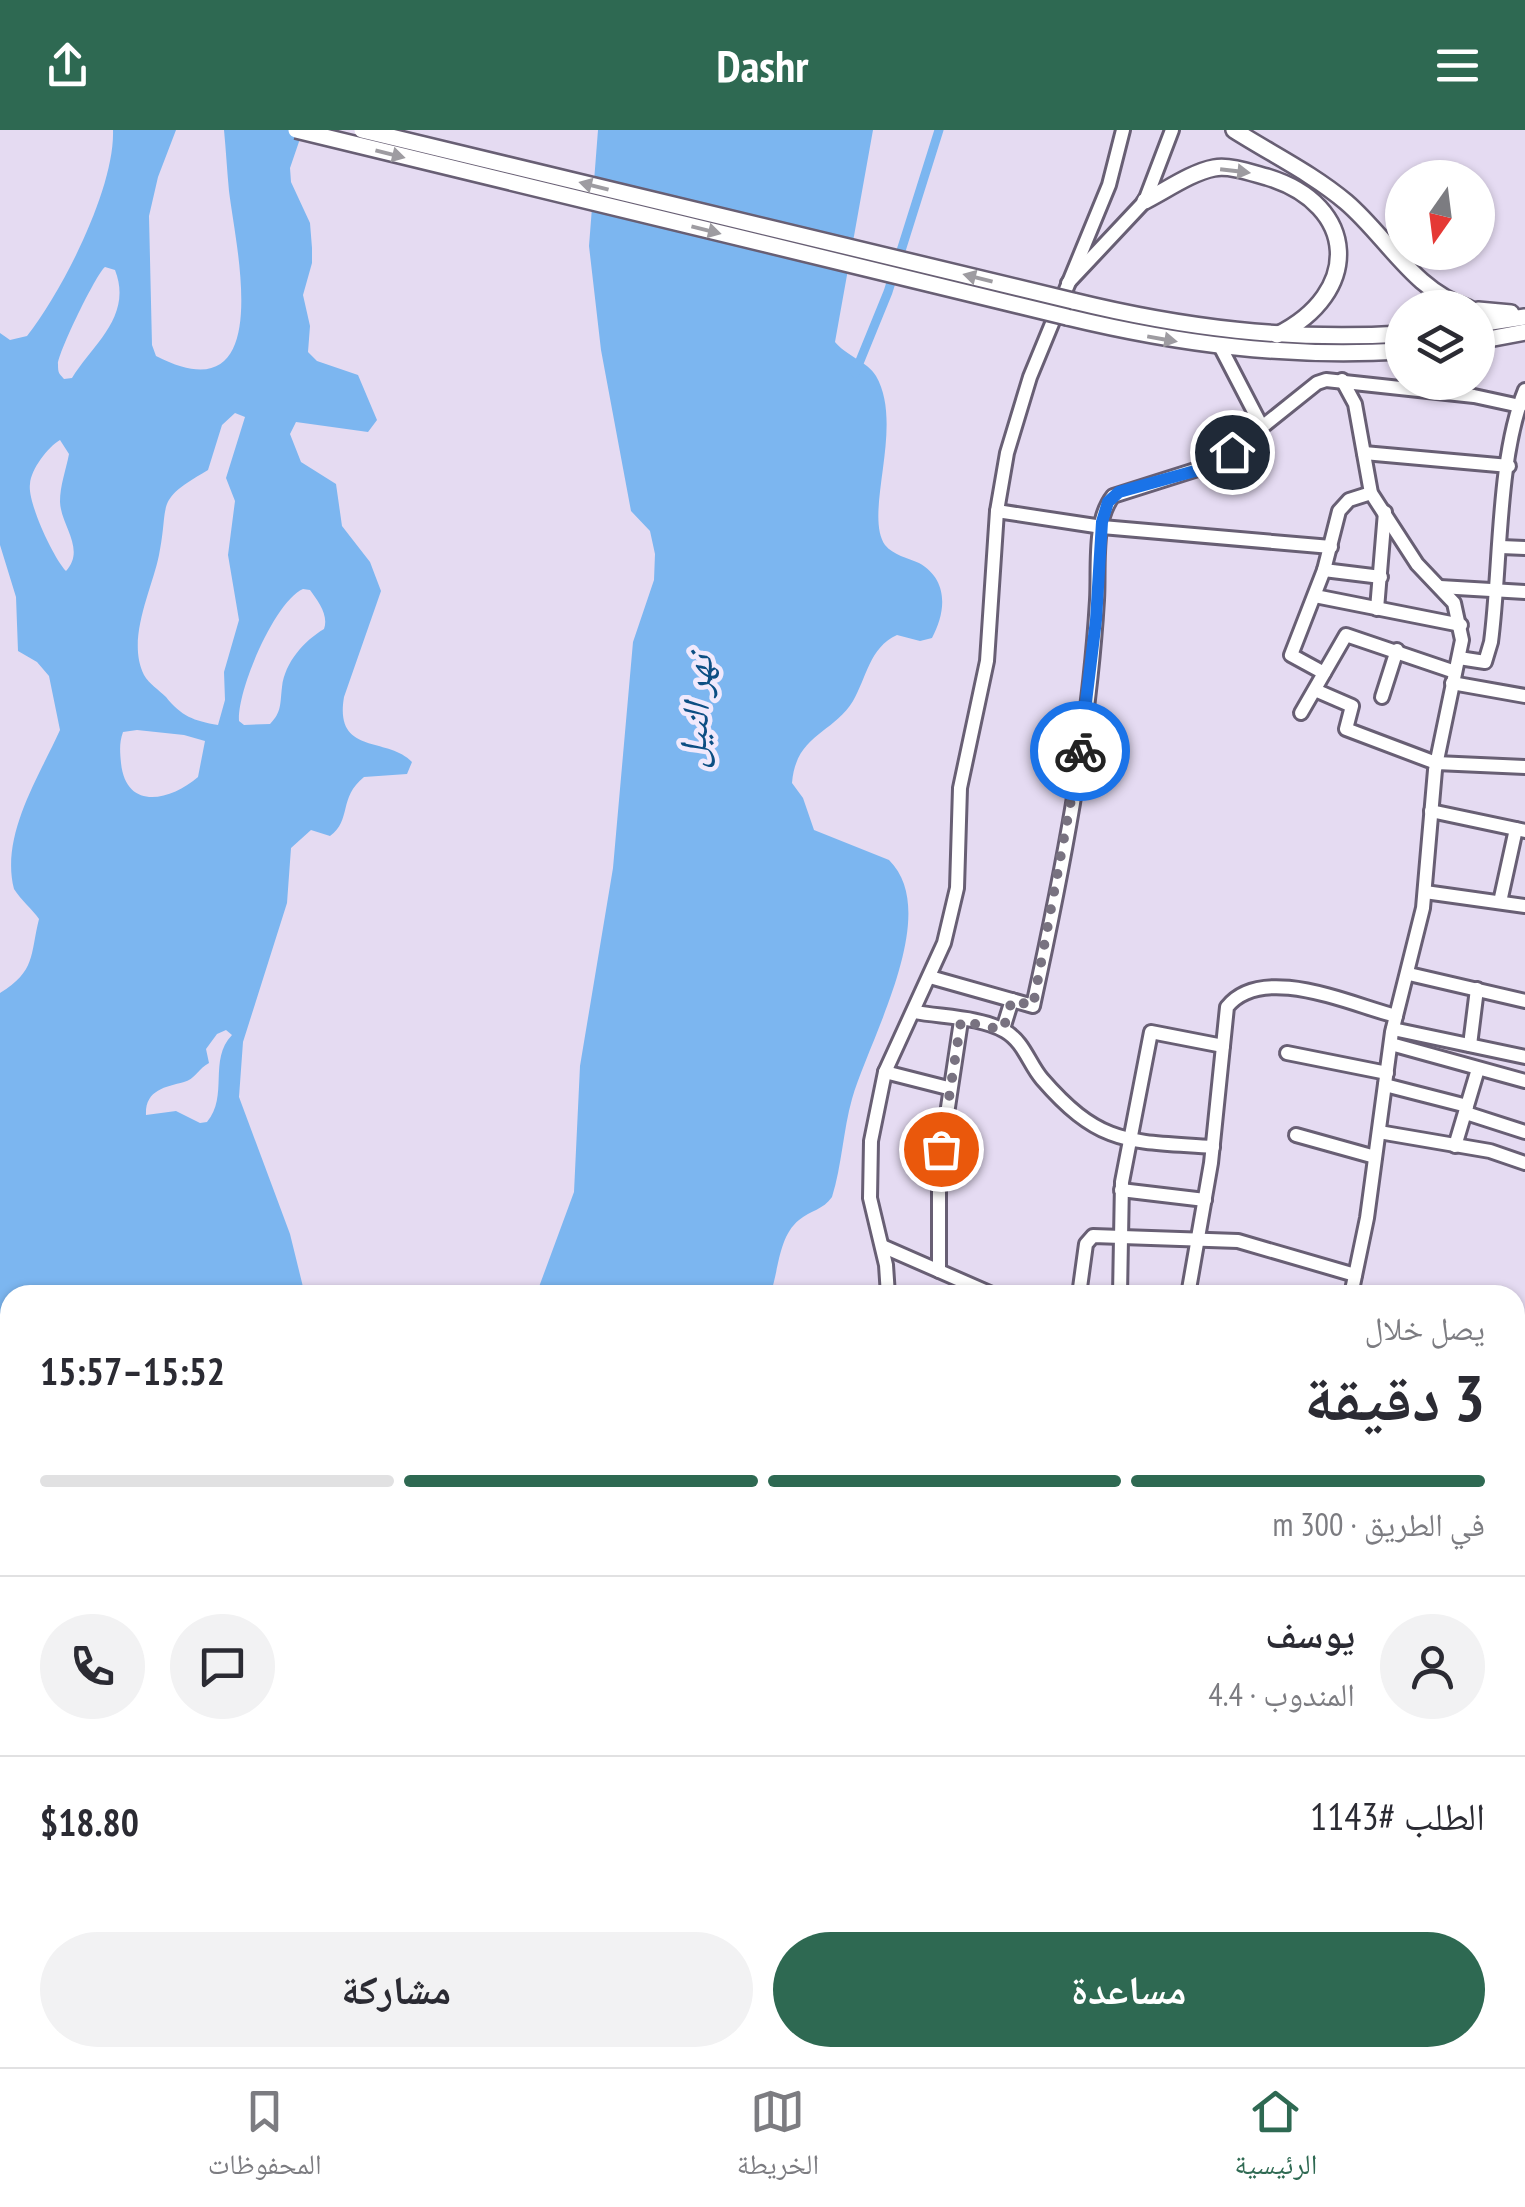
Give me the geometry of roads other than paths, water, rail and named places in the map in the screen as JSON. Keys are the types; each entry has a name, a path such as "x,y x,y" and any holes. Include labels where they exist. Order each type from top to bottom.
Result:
{"main road":[{"path":"296,130 1179,325 1278,335 1385,334"},
{"path":"362,130 1068,302 1145,336 1221,348 1305,354 1385,351"},
{"path":"1234,130 1345,201 1434,290"},
{"path":"1145,201 1214,168 1247,171 1280,181 1319,205 1333,226 1341,251 1334,281 1311,314 1278,335"},
{"path":"1495,312 1525,315"},
{"path":"1495,321 1525,315"},
{"path":"1495,338 1525,332"}],"street":[{"path":"887,1285 868,1169 885,1072 944,943 957,888 960,788 987,661 996,511 1007,453 1024,396 1068,302 1109,184 1123,130"},
{"path":"1068,302 1145,201 1172,130"},
{"path":"1221,348 1262,428"},
{"path":"930,977 1033,1006 1084,722 1102,527 1113,496 1217,463 1317,383 1342,380 1520,406"},
{"path":"1342,380 1355,404 1371,494 1417,564 1454,603 1461,625 1460,658 1436,763 1426,892 1409,974 1394,1022 1353,1285"},
{"path":"1460,658 1486,660 1498,590 1509,466 1525,390"},
{"path":"1364,453 1509,466"},
{"path":"1324,673 1291,656 1315,596 1343,506 1371,494"},
{"path":"996,511 1102,527 1331,547"},
{"path":"1377,609 1385,512"},
{"path":"1501,547 1525,548"},
{"path":"1324,570 1381,577"},
{"path":"1440,587 1525,592"},
{"path":"1315,596 1461,625"},
{"path":"1301,713 1346,635 1397,650 1454,678 1525,696"},
{"path":"1382,698 1397,650"},
{"path":"1315,690 1352,706 1346,729 1436,763 1525,767"},
{"path":"1431,811 1520,830 1500,902"},
{"path":"1426,892 1525,906"},
{"path":"1409,974 1525,1001"},
{"path":"1190,1285 1213,1147 1227,1007 1237,994 1264,985 1281,986 1470,1045 1525,1058"},
{"path":"1470,1045 1477,989"},
{"path":"1003,1030 1012,1000"},
{"path":"915,1012 1003,1030 1022,1047 1044,1081 1088,1124 1105,1134 1213,1147"},
{"path":"939,1272 939,1167 961,1021"},
{"path":"1120,1285 1121,1190 1151,1032 1224,1046"},
{"path":"1390,1044 1525,1081"},
{"path":"1288,1053 1386,1079 1525,1132"},
{"path":"1455,1146 1478,1069"},
{"path":"885,1072 948,1088"},
{"path":"1379,1132 1495,1152 1525,1164"},
{"path":"1296,1135 1375,1158"},
{"path":"1121,1190 1205,1200"},
{"path":"1080,1285 1088,1239 1121,1237 1246,1243 1355,1275"},
{"path":"882,1246 958,1285"}],"water":[{"path":"113,130 176,130 158,177 149,216 152,345 156,356 194,369 219,365 234,346 241,285 224,130 303,130 290,168 291,182 310,223 312,263 303,295 310,326 308,352 317,361 358,375 377,420 368,432 296,422 290,434 301,462 336,484 342,526 370,562 381,591 344,697 347,728 355,737 412,762 407,774 364,777 351,793 337,830 330,836 311,830 291,848 287,903 243,1042 239,1097 290,1234 303,1285 0,1285 0,993 26,969 39,919 14,889 12,848 24,806 60,730 49,676 37,662 18,651 16,597 0,545 0,333 10,340 27,336 41,316 71,266 105,180","holes":["105,267 115,270 119,286 115,315 72,378 64,379 59,372 60,357 78,314","235,413 245,417 226,478 235,501 228,555 239,620 224,672 225,700 218,725 183,713 151,684 139,661 138,646 167,504 179,489 208,470 222,425","60,440 69,454 61,511 74,554 66,571 42,530 30,492 33,472","303,589 310,590 319,603 324,613 324,629 291,661 274,720 270,724 244,725 239,721 240,707 260,648 281,610","123,732 184,735 205,741 198,777 163,796 140,795 125,778 120,755","226,1030 232,1035 221,1055 217,1101 207,1122 200,1123 176,1111 146,1115 153,1095 188,1081 209,1063 206,1049 217,1034"]},
{"name":"نهر النيل","path":"598,130 873,130 835,342 872,371 884,396 887,419 879,531 885,545 919,563 936,578 942,607 932,638 920,641 897,635 880,647 853,701 808,744 795,767 792,783 803,798 814,830 889,860 904,883 908,911 906,943 897,977 852,1099 832,1197 792,1227 773,1285 540,1285 574,1192 580,1066 613,868 633,642 654,580 655,554 650,531 631,511 601,350 589,246"}],"waterway":[{"path":"855,373 888,292 939,130"}]}
